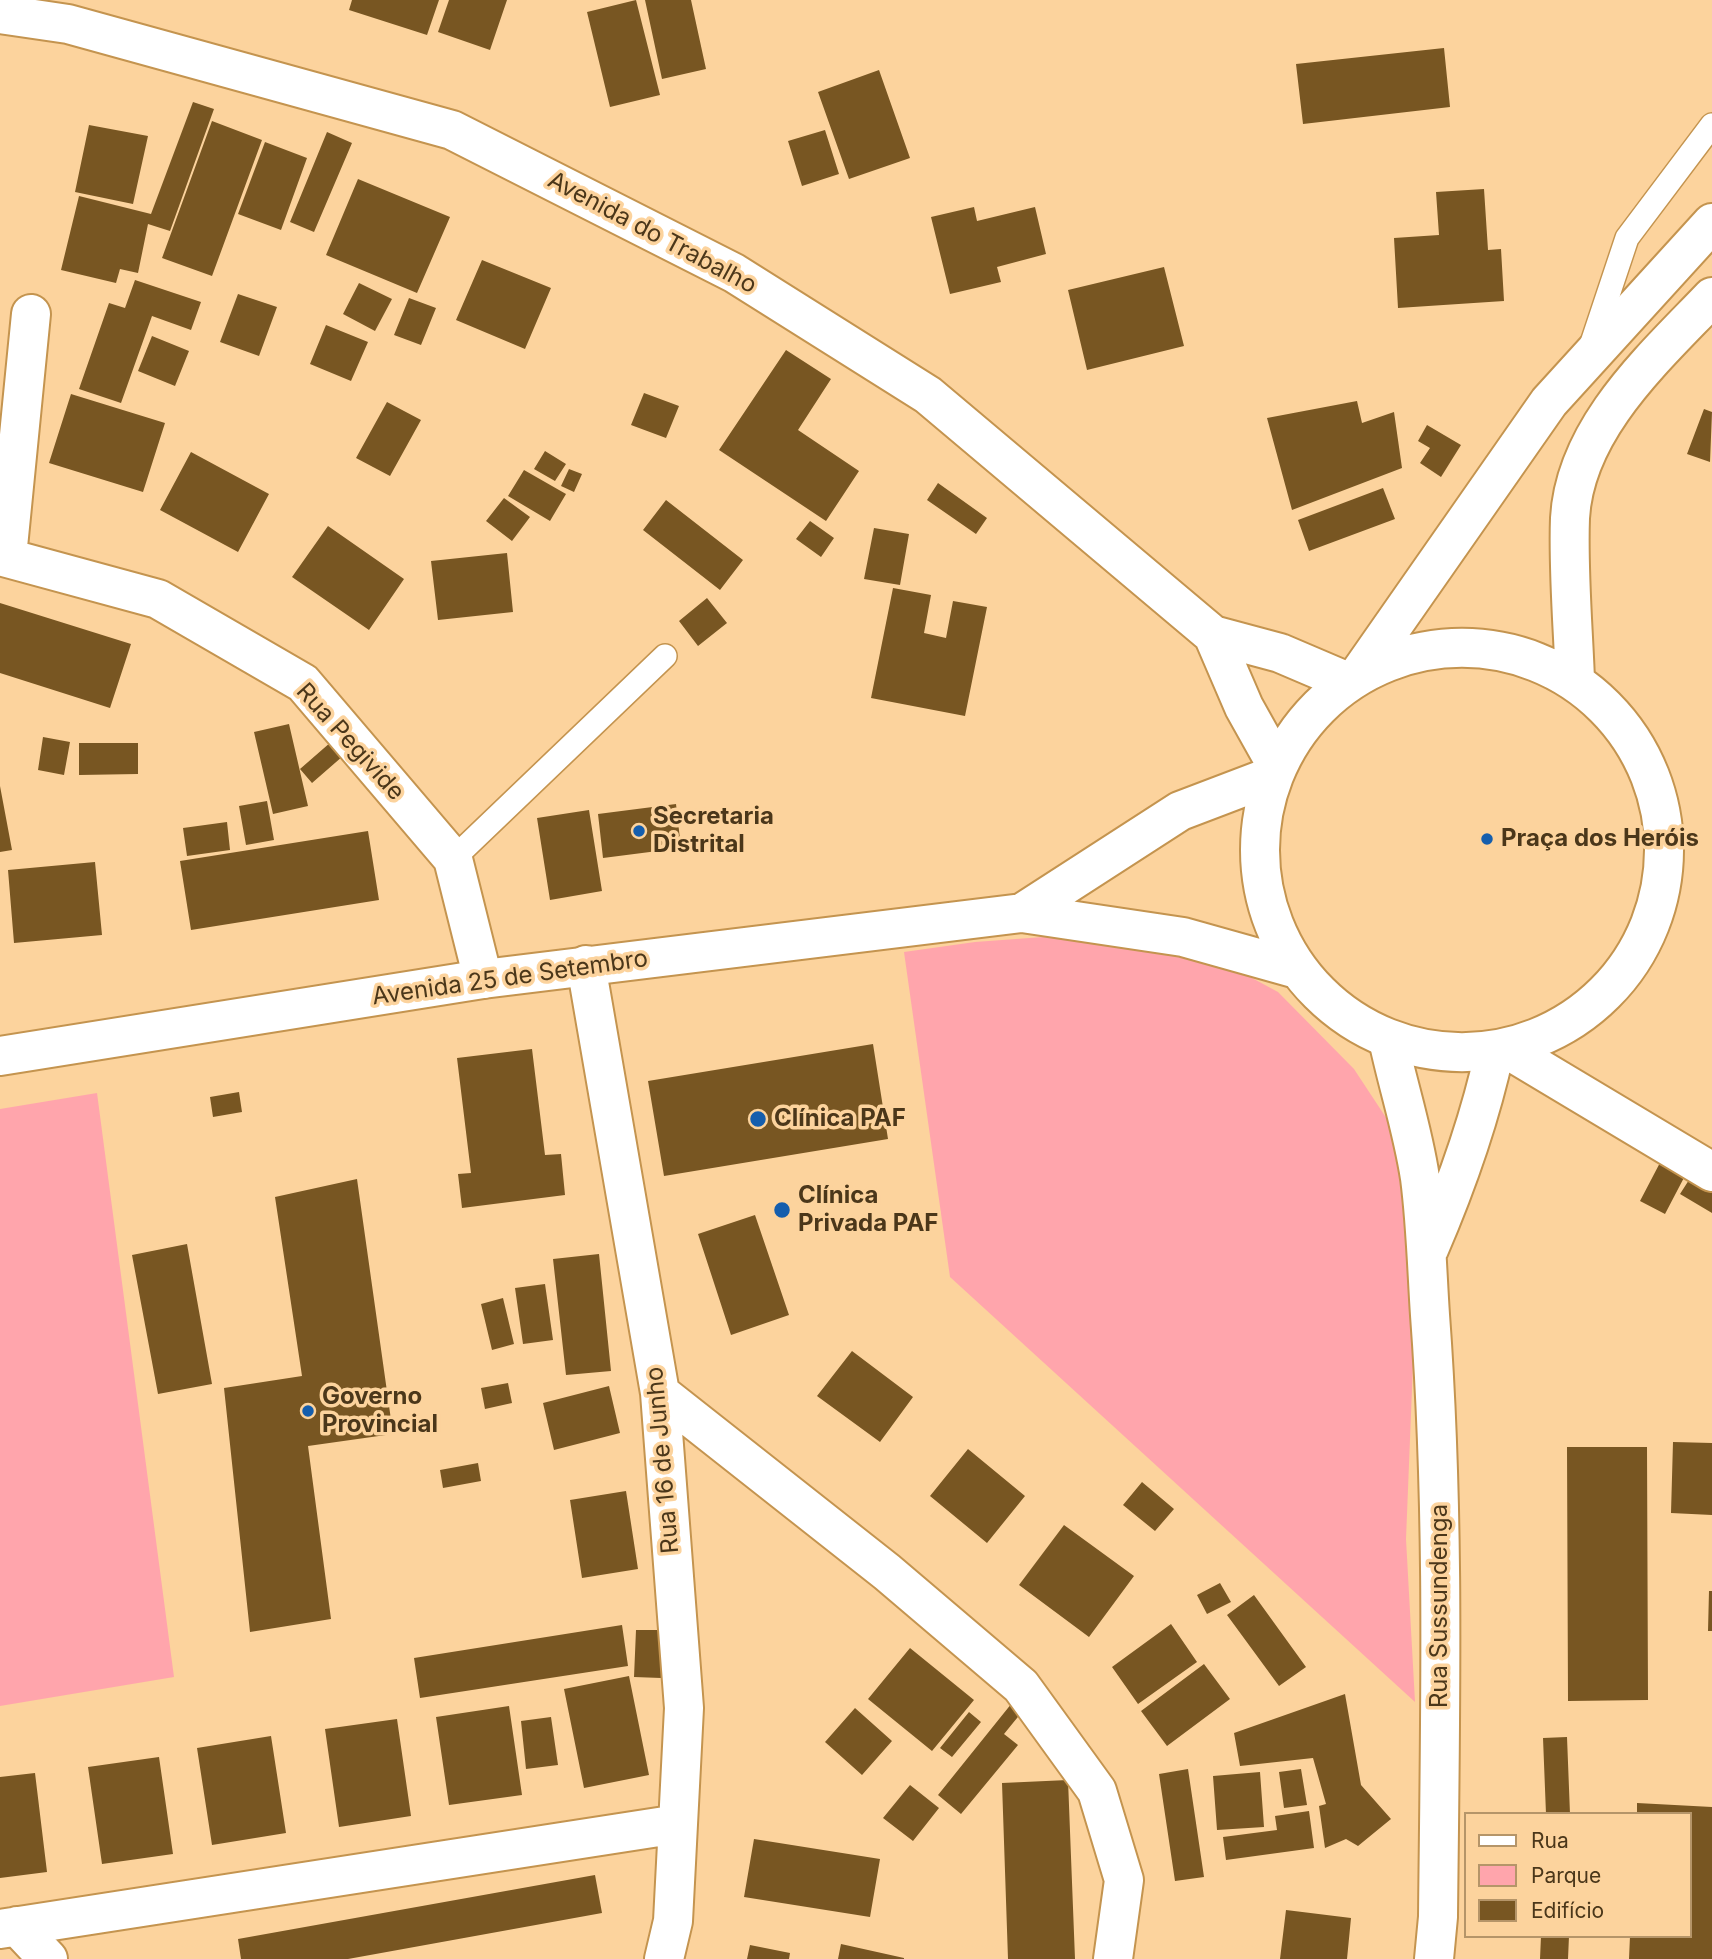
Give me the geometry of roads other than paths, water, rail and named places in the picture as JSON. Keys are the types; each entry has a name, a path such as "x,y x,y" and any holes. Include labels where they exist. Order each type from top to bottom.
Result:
{"street":[{"name":"Avenida do Trabalho","path":"0,14 68,12 452,130 734,272 928,394 1213,635 1280,653 1353,679"},
{"path":"1353,679 1399,657 1444,647 1490,648 1534,659 1575,680 1625,726 1656,786 1666,853 1653,919 1619,978 1568,1023 1500,1049 1459,1053 1423,1049 1388,1039 1329,1005 1297,969 1267,909 1258,842 1275,771 1307,719 1353,679 1549,402 1712,223"},
{"path":"1575,680 1570,516 1582,467 1610,411 1712,297"},
{"path":"3,556 32,314"},
{"name":"Rua Pegivide","path":"3,556 158,599 303,683 453,859 483,979"},
{"name":"Avenida do Trabalho","path":"1213,635 1275,771"},
{"name":"Avenida 25 de Setembro","path":"1022,913 1180,811 1275,771"},
{"name":"Avenida 25 de Setembro","path":"0,1056 483,979 1022,913 1183,937 1297,969"},
{"name":"Rua 16 de Junho","path":"586,965 660,1393 684,1708 673,1921 664,1959"},
{"name":"Rua Sussundenga","path":"1388,1039 1398,1089 1413,1139 1427,1254 1438,1431 1441,1534 1438,1917 1434,1959"},
{"path":"1500,1049 1712,1172"},
{"name":"Rua Sussundenga","path":"1427,1254 1483,1108 1500,1049"},
{"path":"660,1393 887,1572 1021,1686 1097,1791 1124,1880 1114,1959"},
{"path":"8,1927 678,1824"},
{"path":"8,1927 48,1959"}],"lane":[{"path":"1587,360 1627,238 1712,125"},
{"path":"453,859 665,656"}],"place":[{"name":"Secretaria Distrital","path":"639,831"},
{"name":"Praça dos Heróis","path":"1487,839"},
{"name":"Clínica PAF","path":"758,1119"},
{"name":"Clínica Privada PAF","path":"782,1210"},
{"name":"Governo Provincial","path":"308,1411"}]}
